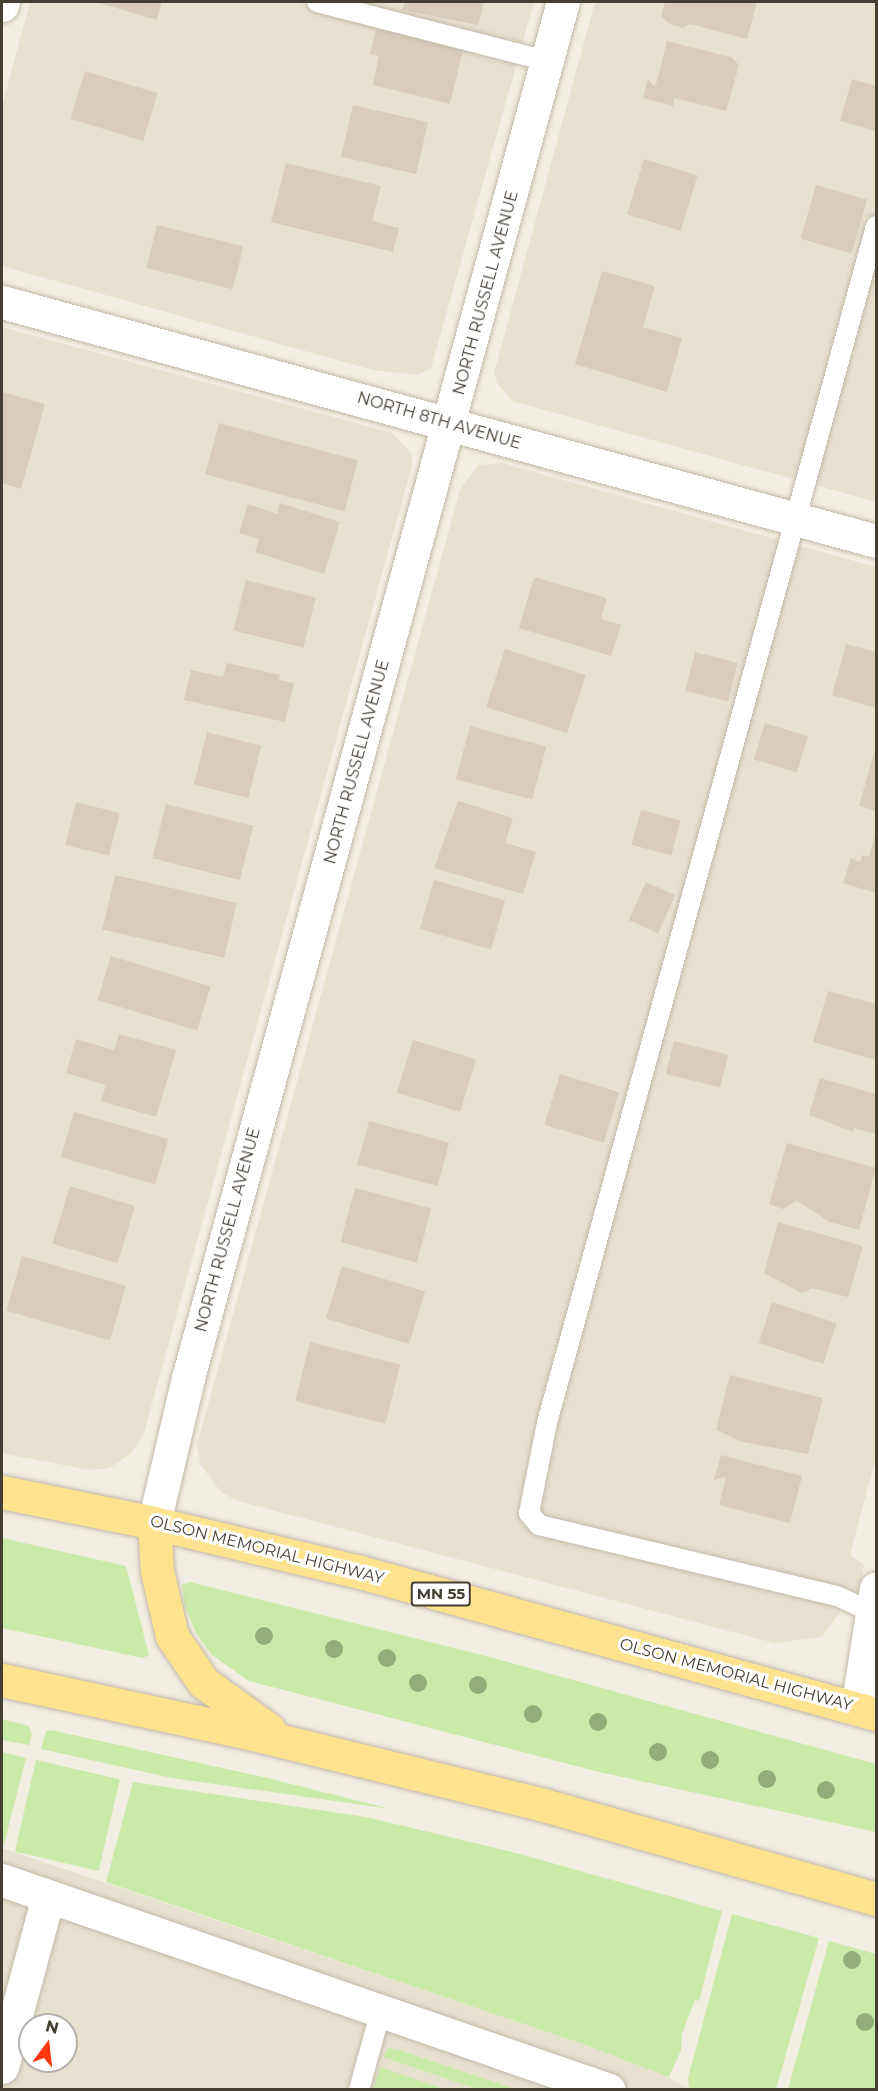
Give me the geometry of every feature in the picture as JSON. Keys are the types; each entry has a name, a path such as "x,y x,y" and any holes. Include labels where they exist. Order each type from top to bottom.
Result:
{"main road":[{"name":"OLSON MEMORIAL HIGHWAY","path":"2,1492 154,1522 360,1572 867,1711"},
{"path":"154,1522 163,1610 182,1654 223,1700 300,1745"},
{"path":"2,1680 300,1745 544,1805 876,1899"}],"street":[{"name":"NORTH RUSSELL AVENUE","path":"154,1522 188,1378 450,425 563,2"},
{"name":"NORTH 8TH AVENUE","path":"2,302 876,541"},
{"path":"867,1711 875,1605"},
{"path":"2,1880 609,2090"},
{"path":"2,2067 48,1896"}],"lane":[{"path":"317,2 547,61"},
{"path":"875,1605 539,1525 529,1513 547,1423 876,226"},
{"path":"359,2090 381,2010"}],"shaded area":[{"path":"30,2 534,2 431,368 418,375 373,370 2,266 2,106"},
{"path":"595,2 876,2 876,502 512,401 497,383 494,373"},
{"path":"2,327 392,433 412,454 412,466 143,1436 129,1455 109,1468 89,1470 2,1453"},
{"path":"502,463 876,567 876,1457 850,1555 864,1565 860,1585 822,1637 774,1643 238,1501 221,1492 200,1464 197,1445 460,490 478,465"},
{"path":"2,1848 586,2045 655,2070 689,2089 2,2090"}],"green space":[{"path":"2,1538 126,1566 149,1655 143,1658 2,1628"},
{"path":"190,1582 490,1657 876,1764 876,1832 599,1772 249,1681 212,1655 196,1633 184,1604 182,1585"},
{"path":"2,1719 29,1726 32,1734 29,1745 2,1740"},
{"path":"51,1730 263,1777 391,1809 172,1778 41,1749 46,1731"},
{"path":"2,1752 26,1758 3,1848 2,1848"},
{"path":"36,1760 120,1779 99,1871 15,1852"},
{"path":"133,1782 366,1817 520,1854 722,1911 699,2001 695,2000 682,2034 681,2050 669,2077 586,2045 106,1882"},
{"path":"732,1914 819,1938 776,2089 689,2089 688,2078"},
{"path":"829,1941 876,1954 876,2089 788,2089"},
{"path":"389,2048 515,2089 477,2089 383,2057"},
{"path":"380,2067 444,2089 373,2089"}],"building":[{"path":"96,2 162,2 157,20"},
{"path":"405,2 484,2 478,25 402,10"},
{"path":"665,2 757,2 747,39 690,24 683,28 668,23 661,16"},
{"path":"376,28 463,50 450,104 373,85 379,56 370,54"},
{"path":"667,41 731,57 739,65 726,111 674,98 673,106 643,98 648,79 654,86 657,81"},
{"path":"85,71 158,93 143,141 70,119"},
{"path":"852,79 876,86 876,131 840,121"},
{"path":"353,105 428,122 416,174 341,157"},
{"path":"644,159 698,175 681,231 627,214"},
{"path":"286,163 381,186 372,221 399,228 393,252 271,222"},
{"path":"816,185 867,200 852,253 801,239"},
{"path":"157,225 243,247 233,289 146,268"},
{"path":"602,271 655,286 643,327 682,338 667,392 575,364"},
{"path":"2,392 45,404 21,489 2,483"},
{"path":"219,423 358,460 344,511 205,474"},
{"path":"280,503 340,522 324,574 255,552 259,539 239,533 248,504 277,514"},
{"path":"534,577 607,598 601,619 621,625 611,656 519,628"},
{"path":"246,580 316,597 303,648 233,630"},
{"path":"846,644 876,652 876,708 832,695"},
{"path":"505,649 586,675 567,733 486,707"},
{"path":"695,652 738,663 728,701 685,691"},
{"path":"227,663 280,675 279,680 294,683 285,722 184,700 191,670 223,677"},
{"path":"765,723 808,736 797,772 754,759"},
{"path":"470,726 546,746 532,800 456,779"},
{"path":"207,732 261,746 248,798 194,784"},
{"path":"874,753 876,754 876,811 859,806"},
{"path":"458,801 513,818 505,843 536,852 523,894 434,868"},
{"path":"76,802 120,813 109,856 65,845"},
{"path":"166,804 253,826 240,880 152,858"},
{"path":"641,810 681,821 671,855 632,845"},
{"path":"874,838 876,839 876,893 843,883 851,858 860,862 862,855 869,857"},
{"path":"115,875 237,903 224,958 102,930"},
{"path":"434,880 505,900 491,949 420,929"},
{"path":"646,882 675,895 658,933 629,920"},
{"path":"111,956 210,986 197,1030 98,1000"},
{"path":"828,991 876,1004 876,1060 813,1042"},
{"path":"119,1034 176,1050 156,1117 101,1101 106,1085 66,1073 76,1039 114,1050"},
{"path":"413,1040 476,1059 460,1112 397,1093"},
{"path":"674,1041 728,1055 720,1088 666,1074"},
{"path":"560,1074 619,1092 604,1143 545,1125"},
{"path":"820,1078 876,1094 876,1134 854,1128 853,1132 809,1115"},
{"path":"74,1112 168,1139 155,1184 61,1157"},
{"path":"369,1121 449,1142 438,1186 357,1164"},
{"path":"787,1143 876,1168 859,1230 830,1222 797,1201 783,1209 769,1204"},
{"path":"70,1186 135,1206 117,1263 52,1243"},
{"path":"355,1188 431,1208 417,1263 341,1242"},
{"path":"778,1222 863,1246 848,1297 812,1288 802,1293 764,1273"},
{"path":"22,1256 126,1286 110,1341 6,1311"},
{"path":"342,1266 425,1291 409,1344 326,1319"},
{"path":"772,1302 837,1323 823,1364 759,1343"},
{"path":"310,1342 400,1364 385,1424 295,1401"},
{"path":"730,1375 823,1398 808,1454 743,1442 716,1430"},
{"path":"721,1455 802,1476 790,1523 719,1505 726,1477 714,1480"}]}
